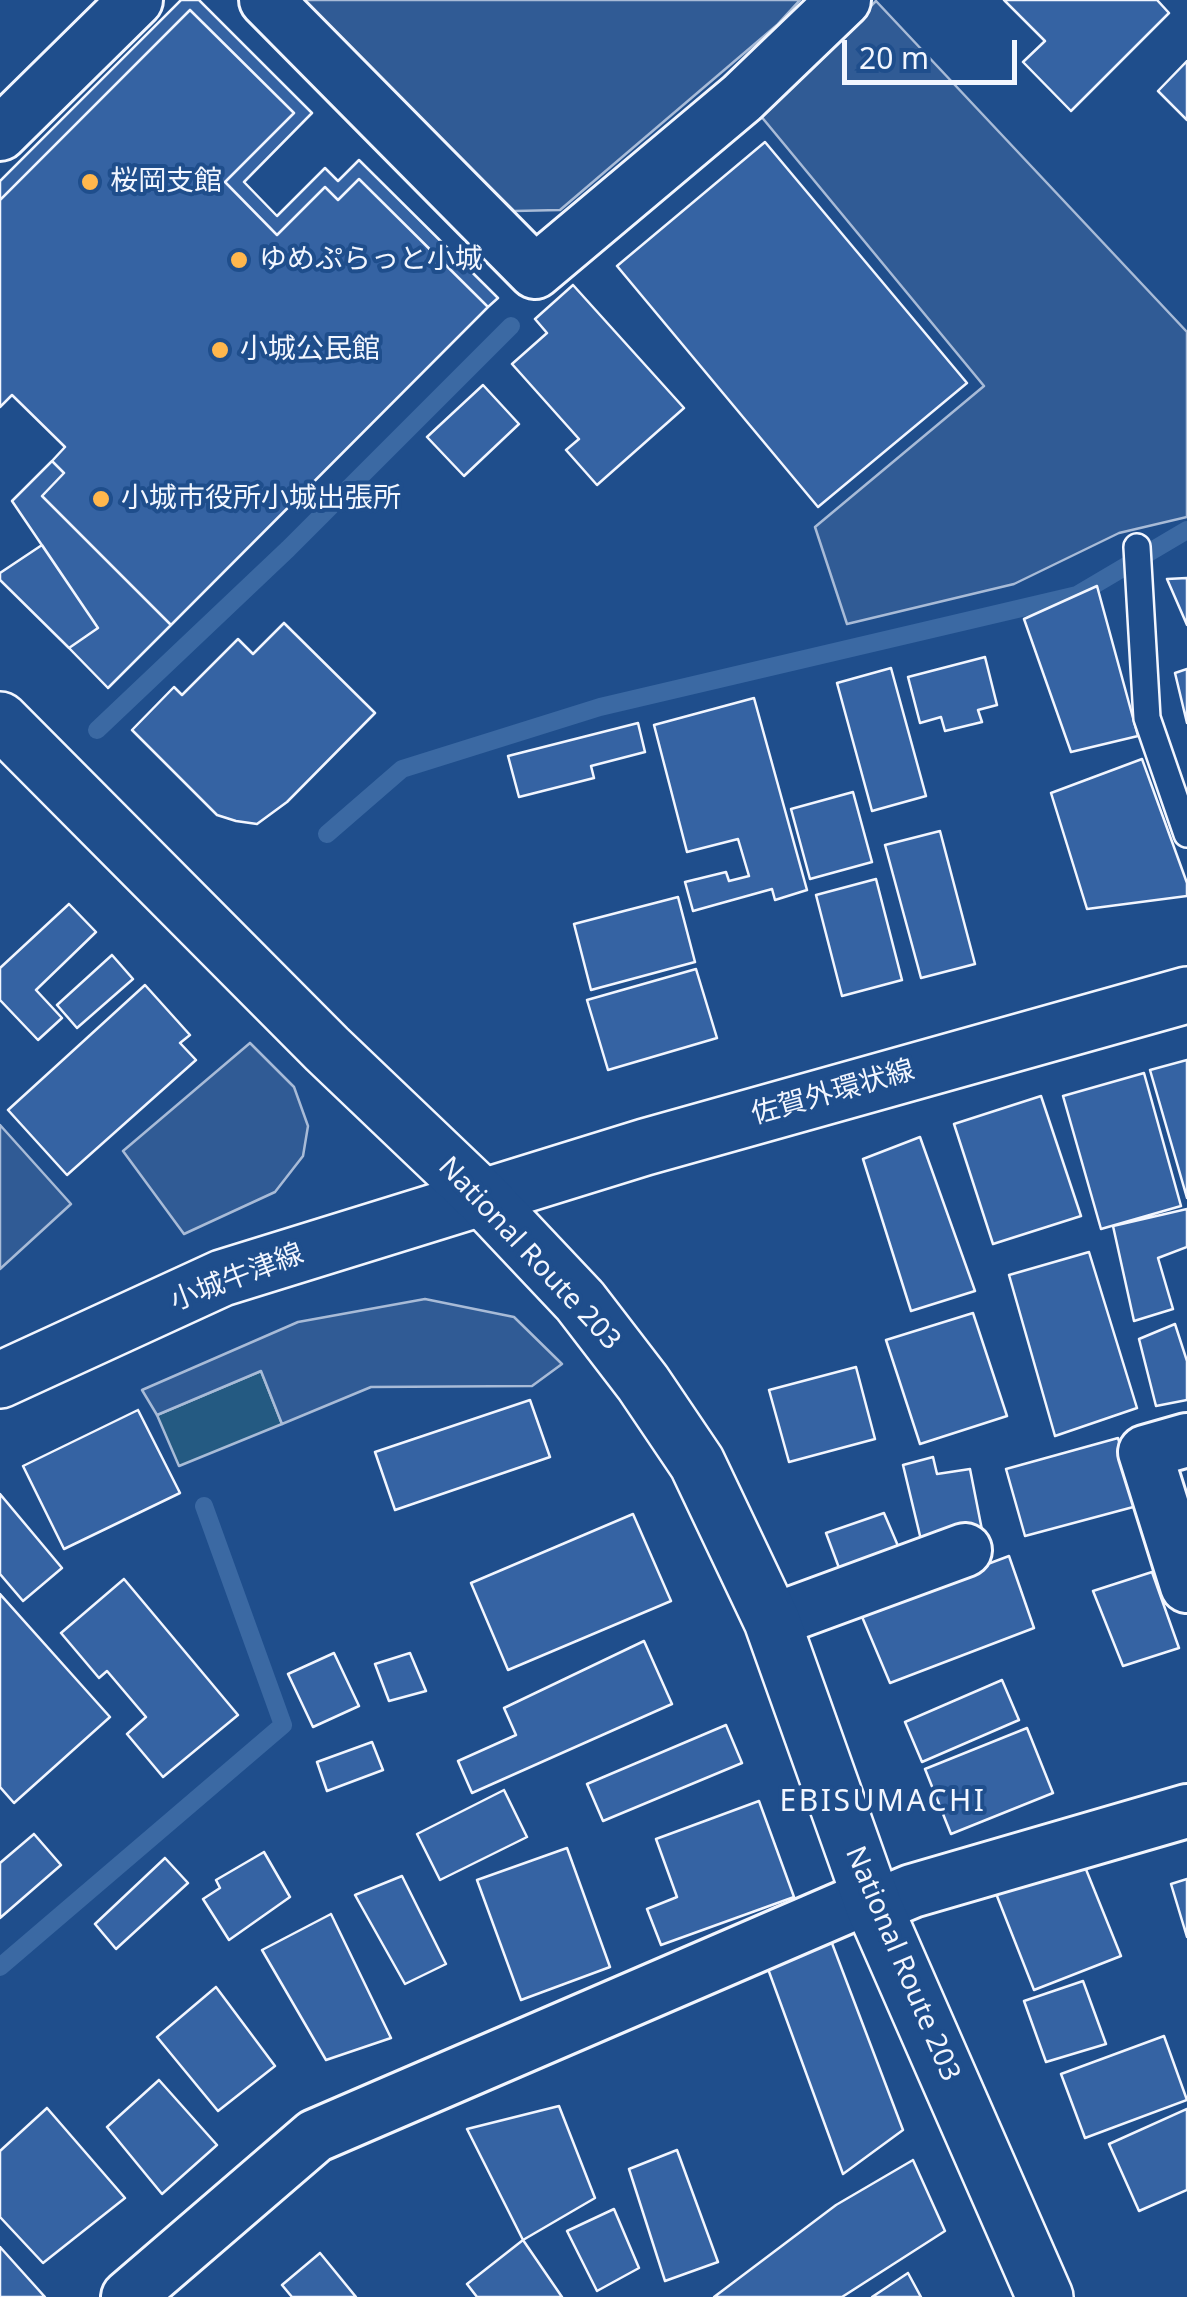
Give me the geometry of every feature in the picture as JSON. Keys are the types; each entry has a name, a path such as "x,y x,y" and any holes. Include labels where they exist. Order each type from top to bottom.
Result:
{"main road":[{"name":"National Route 203","path":"0,720 327,1049 481,1196 580,1301 643,1383 696,1464 772,1621 872,1901 1045,2297"},
{"name":"佐賀外環状線","path":"481,1196 954,1058 1187,996"},
{"name":"小城牛津線","path":"0,1380 222,1278 481,1196"}],"street":[{"path":"0,134 136,0"},
{"path":"266,0 535,272 742,98 844,0"},
{"path":"1187,1440 1146,1452 1187,1586"},
{"path":"772,1621 965,1550"},
{"path":"128,2297 315,2136 872,1901 1187,1811"}],"lane":[{"path":"1136,547 1147,718 1187,834"}],"shaded area":[{"path":"299,0 800,0 777,25 560,210 514,211"},
{"path":"876,1 1187,332 1187,517 1119,533 1014,584 847,624 815,527 984,386 760,115"},
{"path":"250,1043 294,1087 308,1126 303,1156 275,1192 184,1234 123,1151"},
{"path":"0,1125 71,1204 0,1269"},
{"path":"425,1299 514,1317 562,1364 532,1386 371,1387 282,1424 261,1371 157,1415 142,1390 298,1322"},
{"path":"261,1371 282,1424 179,1466 157,1415"}],"building":[{"path":"181,0 199,0 312,113 244,182 277,216 325,168 338,181 359,160 498,298 488,307 359,179 338,200 325,187 277,235 225,182 294,113 190,10 0,200 0,181"},
{"path":"1004,0 1157,0 1169,13 1071,111 1023,62 1045,41"},
{"path":"190,10 294,113 225,182 277,235 325,187 338,200 359,179 488,307 171,625 42,496 64,473 52,461 65,447 12,395 0,407 0,200"},
{"path":"1187,61 1187,120 1158,91"},
{"path":"765,142 967,383 818,507 617,266"},
{"path":"573,285 684,408 597,485 566,450 579,439 512,364 547,333 535,319"},
{"path":"483,385 519,424 464,476 427,437"},
{"path":"52,461 64,473 42,496 171,625 108,688 69,648 98,628 12,501"},
{"path":"42,545 98,628 69,648 0,580 0,573"},
{"path":"1187,578 1187,625 1167,579"},
{"path":"1097,586 1138,736 1071,752 1024,619"},
{"path":"284,623 375,713 287,802 257,824 236,821 217,815 132,730 174,687 182,695 238,639 253,654"},
{"path":"985,657 997,705 978,710 982,722 945,731 941,717 920,723 908,677"},
{"path":"891,668 926,796 872,811 837,683"},
{"path":"1187,669 1187,723 1175,673"},
{"path":"754,698 807,890 775,900 772,889 693,911 685,882 726,872 729,881 749,876 738,839 687,852 654,725"},
{"path":"638,723 645,752 591,766 594,778 519,797 508,756"},
{"path":"1142,759 1187,883 1187,896 1087,909 1051,793"},
{"path":"853,792 872,862 810,879 791,809"},
{"path":"940,831 975,964 921,978 885,845"},
{"path":"876,879 902,980 842,996 816,895"},
{"path":"678,897 695,962 591,990 574,924"},
{"path":"69,904 96,932 36,990 62,1018 38,1040 0,1000 0,968"},
{"path":"112,955 133,979 77,1028 57,1005"},
{"path":"696,969 717,1038 608,1070 587,1000"},
{"path":"145,985 190,1035 180,1043 196,1060 67,1175 8,1110"},
{"path":"1187,1060 1187,1198 1150,1070"},
{"path":"1144,1073 1181,1206 1101,1229 1063,1096"},
{"path":"1041,1096 1081,1216 993,1244 954,1124"},
{"path":"920,1137 975,1291 911,1311 863,1159"},
{"path":"1187,1209 1187,1247 1158,1258 1173,1309 1134,1321 1113,1226"},
{"path":"1089,1252 1137,1408 1055,1436 1009,1275"},
{"path":"973,1313 1007,1416 920,1444 886,1340"},
{"path":"1175,1324 1187,1361 1187,1400 1156,1406 1139,1339"},
{"path":"856,1367 875,1439 789,1462 769,1390"},
{"path":"530,1400 550,1457 395,1510 375,1452"},
{"path":"138,1410 180,1493 64,1549 23,1466"},
{"path":"1118,1438 1137,1506 1025,1536 1006,1469"},
{"path":"933,1457 937,1474 970,1469 983,1535 922,1544 903,1465"},
{"path":"0,1494 62,1568 23,1601 0,1574"},
{"path":"884,1513 904,1560 845,1584 826,1533"},
{"path":"633,1514 671,1601 508,1670 471,1583"},
{"path":"1009,1556 1034,1628 890,1683 860,1612"},
{"path":"1152,1572 1179,1648 1123,1666 1093,1591"},
{"path":"124,1579 238,1715 163,1777 127,1734 146,1717 107,1671 99,1678 61,1633"},
{"path":"0,1594 110,1717 14,1803 0,1787"},
{"path":"644,1641 672,1704 472,1793 458,1761 516,1735 504,1708"},
{"path":"334,1653 359,1706 313,1727 288,1674"},
{"path":"410,1653 426,1691 389,1701 375,1664"},
{"path":"1002,1680 1019,1720 922,1762 905,1722"},
{"path":"726,1725 742,1763 603,1821 587,1784"},
{"path":"1027,1728 1053,1793 951,1834 925,1769"},
{"path":"372,1742 383,1770 327,1791 317,1762"},
{"path":"504,1790 527,1837 440,1880 417,1834"},
{"path":"759,1801 794,1897 661,1945 647,1909 677,1897 656,1839"},
{"path":"34,1834 61,1865 0,1918 0,1863"},
{"path":"567,1848 610,1967 521,2000 477,1880"},
{"path":"264,1852 290,1897 229,1940 203,1899 220,1888 216,1880"},
{"path":"1081,1857 1121,1956 1034,1990 995,1891"},
{"path":"165,1858 188,1883 116,1949 95,1924"},
{"path":"402,1876 446,1964 405,1984 355,1895"},
{"path":"1187,1879 1187,1937 1171,1884"},
{"path":"331,1914 391,2038 326,2060 262,1950"},
{"path":"830,1938 903,2130 843,2174 764,1958"},
{"path":"1083,1981 1106,2044 1046,2062 1024,2001"},
{"path":"216,1987 275,2066 218,2111 157,2037"},
{"path":"1164,2036 1187,2100 1085,2138 1061,2074"},
{"path":"159,2080 217,2145 162,2194 107,2127"},
{"path":"559,2106 595,2198 523,2240 467,2129"},
{"path":"47,2108 125,2198 43,2263 0,2217 0,2151"},
{"path":"1187,2109 1187,2190 1139,2211 1109,2144"},
{"path":"677,2150 718,2262 665,2281 629,2169"},
{"path":"913,2160 945,2231 842,2297 714,2297 836,2205"},
{"path":"614,2209 639,2268 597,2291 567,2231"},
{"path":"523,2240 562,2297 477,2297 467,2284"},
{"path":"0,2247 45,2297 0,2297"},
{"path":"320,2253 356,2297 292,2297 282,2285"},
{"path":"908,2273 921,2297 872,2297"}],"waterway":[{"path":"97,730 288,549 511,326"},
{"path":"327,834 402,769 600,707 1077,595 1187,530"},
{"path":"0,1967 283,1725 204,1506"}],"place":[{"name":"桜岡支館","path":"90,182"},
{"name":"ゆめぷらっと小城","path":"239,260"},
{"name":"小城公民館","path":"220,350"},
{"name":"小城市役所小城出張所","path":"101,499"}],"district":[{"name":"EBISUMACHI","path":"883,1802"}]}
